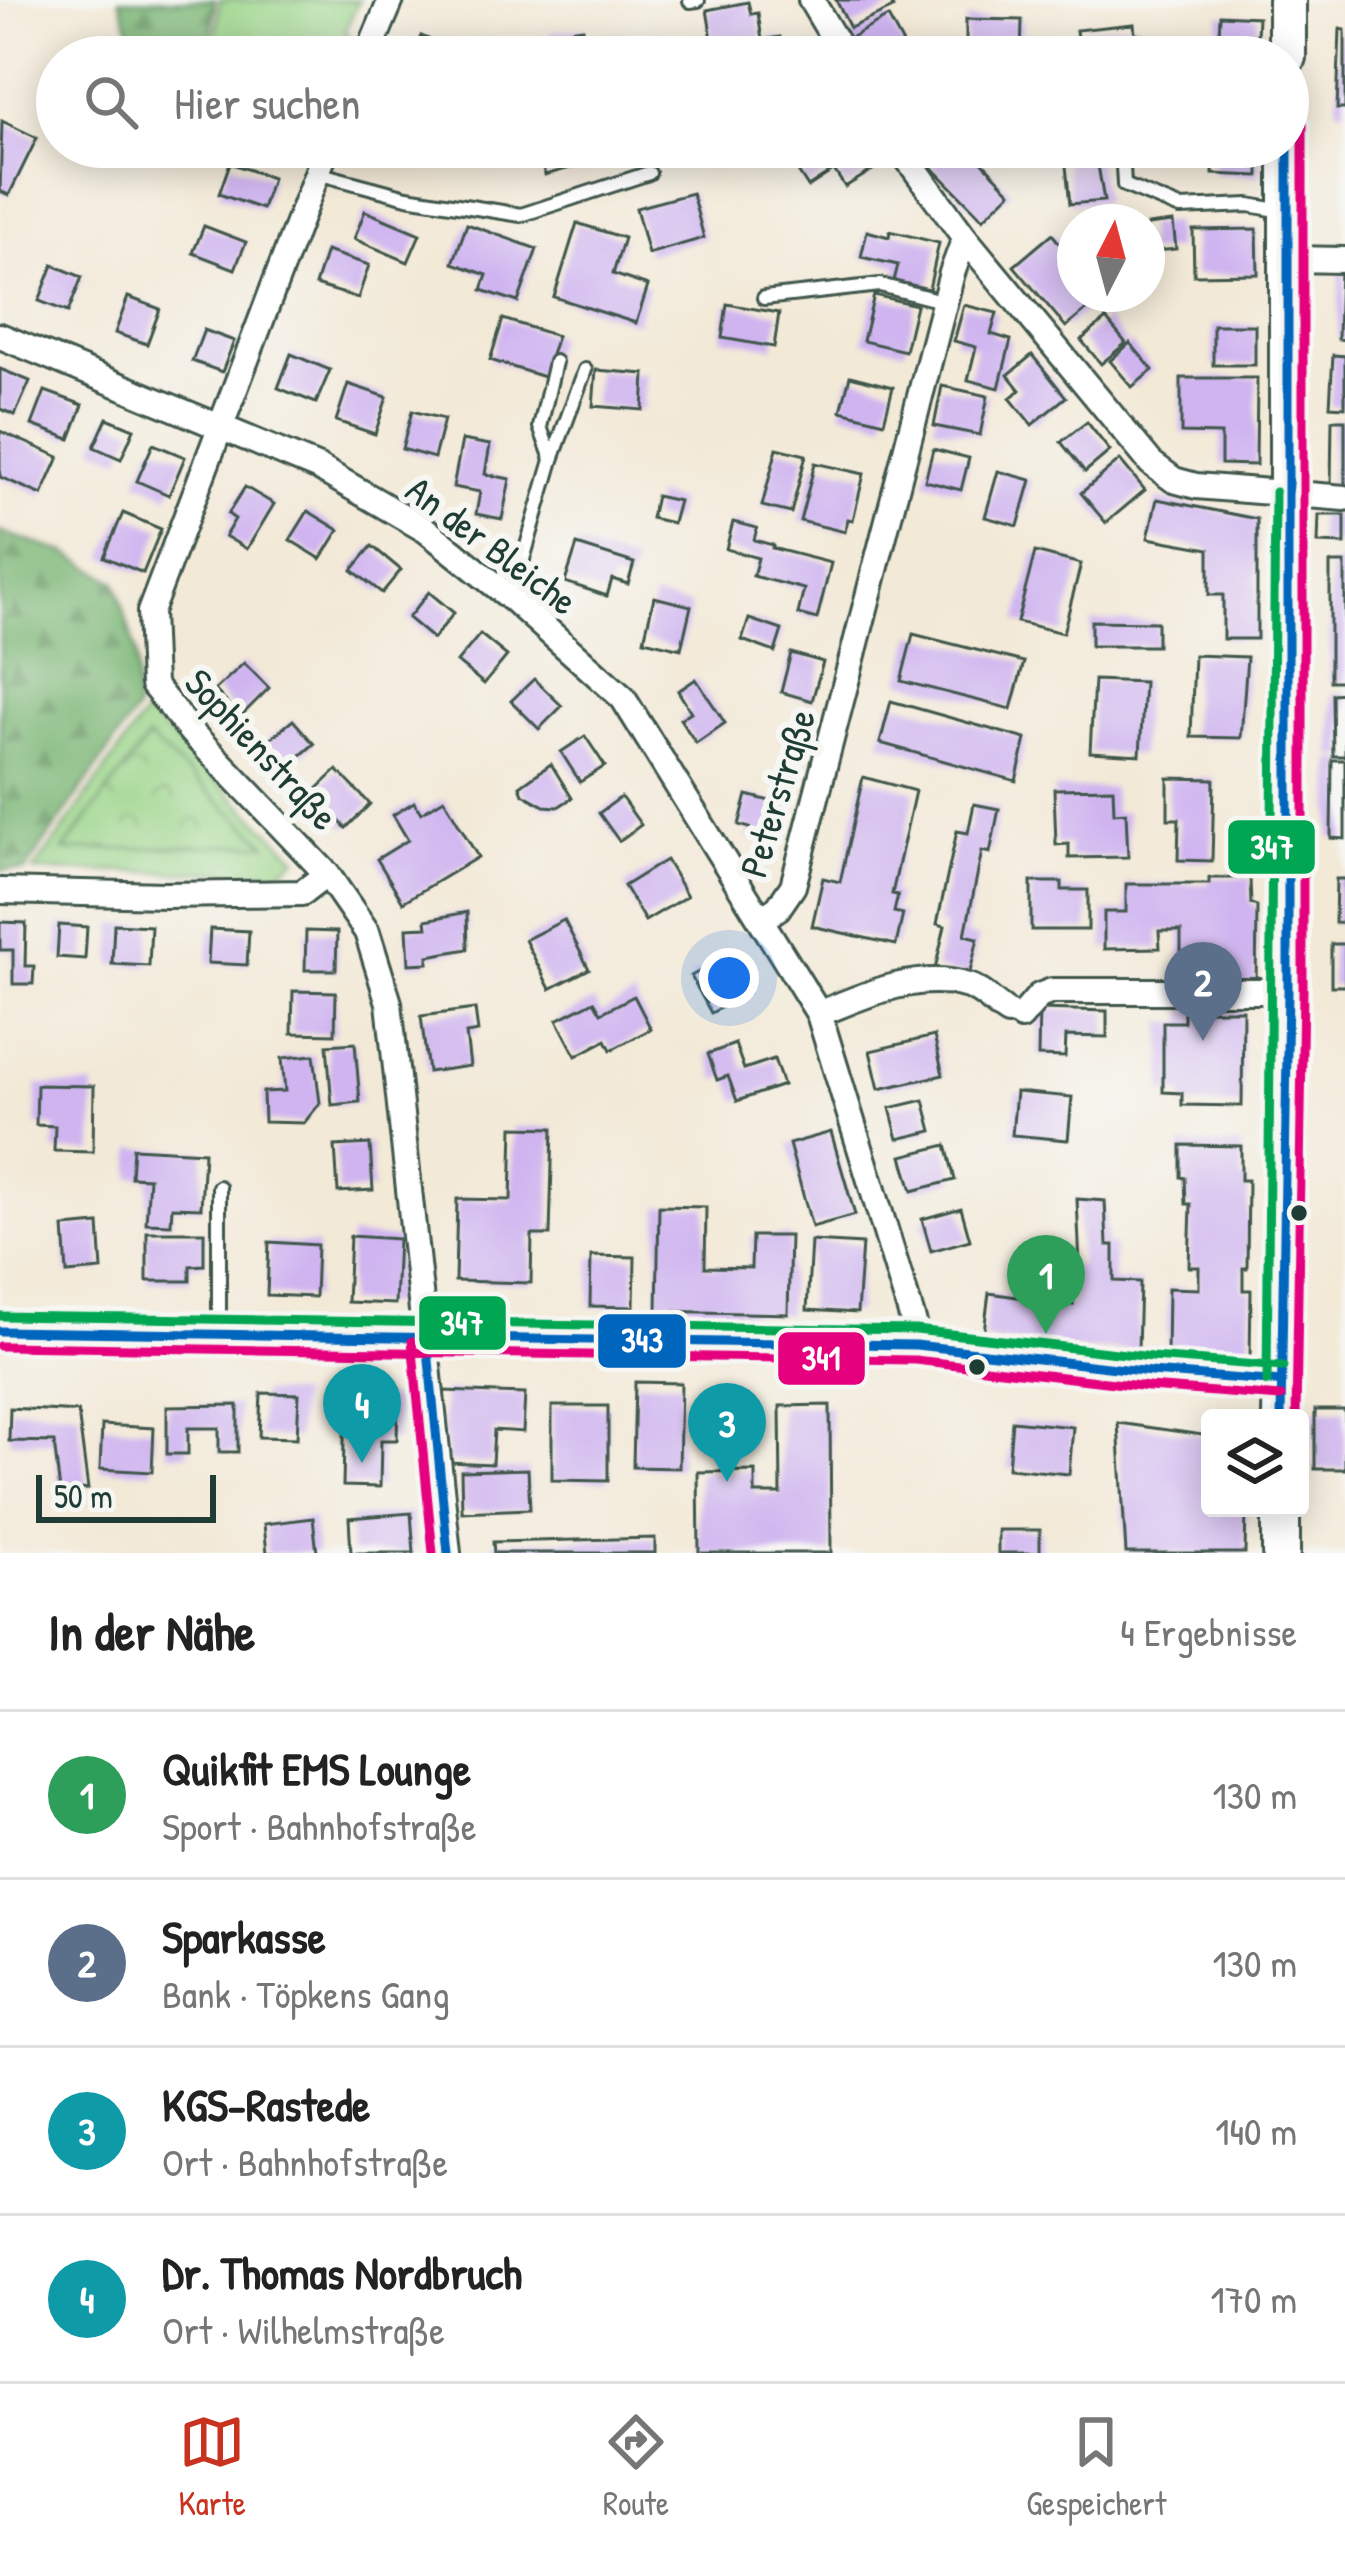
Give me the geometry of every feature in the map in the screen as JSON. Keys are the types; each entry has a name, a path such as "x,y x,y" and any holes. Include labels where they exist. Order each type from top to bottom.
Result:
{"street":[{"path":"376,36 392,0"},
{"path":"811,0 832,36"},
{"path":"1287,0 1287,36"},
{"name":"Sophienstraße","path":"318,168 150,612 153,685 192,733 327,874 367,932 389,1003 448,1553"},
{"path":"914,168 965,238 1151,463 1174,479 1196,486 1345,498"},
{"path":"0,1331 916,1346 1151,1372 1282,1400 1288,991 1289,168"},
{"name":"Peterstraße","path":"916,1346 915,1328 869,1167 819,1013 763,919 778,908 793,886 965,238"},
{"path":"1289,259 1345,260"},
{"name":"An der Bleiche","path":"0,336 320,468 408,520 512,598 623,698 763,919"},
{"path":"0,891 302,893 327,874"},
{"path":"819,1013 930,979 974,987 1014,1015 1029,1012 1039,996 1052,991 1288,991"},
{"path":"1281,1517 1281,1553"}],"lane":[{"path":"1123,168 1124,185 1180,208 1250,205 1289,211"},
{"path":"316,173 407,197 521,215 649,172"},
{"path":"764,298 880,285 945,302"},
{"path":"552,460 539,427 555,362"},
{"path":"512,598 552,460 585,370"},
{"path":"219,1187 219,1336"}],"green space":[{"path":"119,0 215,0 211,36 132,36"},
{"path":"220,0 359,0 344,33 349,36 216,36"},
{"path":"0,532 64,552 116,582 136,654 136,711 25,871 0,870"},
{"path":"146,713 297,858 279,873 34,871"},
{"path":"148,738 267,844 63,851"}],"building":[{"path":"836,0 890,0 893,8 850,28"},
{"path":"748,2 751,14 758,13 761,36 711,36 707,10"},
{"path":"1220,15 1258,17 1257,36 1219,36"},
{"path":"888,17 898,36 854,36"},
{"path":"966,19 1022,20 1022,36 966,36"},
{"path":"1134,24 1135,34 1144,36 1077,36 1076,30"},
{"path":"583,28 584,36 549,36"},
{"path":"1340,29 1345,30 1345,109 1337,109"},
{"path":"2,121 36,140 9,195 0,191"},
{"path":"228,168 272,178 262,209 219,194"},
{"path":"543,168 571,168 545,175"},
{"path":"796,168 876,168 845,187 834,170 808,187"},
{"path":"933,168 988,168 1011,192 983,219"},
{"path":"1066,168 1098,168 1104,201 1070,204"},
{"path":"1213,168 1259,168 1259,176 1213,174"},
{"path":"692,193 704,238 648,254 636,208"},
{"path":"365,211 420,234 408,262 354,239"},
{"path":"1173,222 1176,249 1165,250 1165,223"},
{"path":"577,223 624,238 613,274 648,286 636,323 554,297"},
{"path":"467,224 537,249 518,302 482,290 487,275 453,263"},
{"path":"204,226 246,242 235,269 193,253"},
{"path":"1257,229 1258,274 1194,275 1193,230"},
{"path":"867,231 889,237 890,231 939,243 929,289 894,281 898,265 861,257"},
{"path":"1052,234 1057,240 1057,312 1084,312 1066,327 1014,266"},
{"path":"326,251 369,265 358,298 315,285"},
{"path":"53,265 82,277 68,312 39,301"},
{"path":"1340,269 1345,269 1345,340 1338,339"},
{"path":"874,295 916,305 905,351 863,341"},
{"path":"128,297 160,309 147,344 115,333"},
{"path":"727,304 779,313 774,347 722,338"},
{"path":"964,305 997,313 991,334 1011,340 999,388 968,380 976,347 954,341"},
{"path":"503,319 557,336 544,377 490,360"},
{"path":"1106,319 1126,343 1101,364 1081,340"},
{"path":"1213,325 1255,325 1255,365 1213,365"},
{"path":"204,330 234,341 222,372 192,361"},
{"path":"1130,343 1153,370 1132,387 1110,361"},
{"path":"291,354 330,370 316,403 278,388"},
{"path":"1032,355 1066,397 1032,425 1010,398 1020,390 1008,375"},
{"path":"1333,355 1345,356 1345,407 1330,406"},
{"path":"0,369 30,381 15,415 0,409"},
{"path":"596,370 645,374 643,410 593,406"},
{"path":"850,376 893,387 884,422 841,411"},
{"path":"1181,378 1257,378 1256,465 1221,464 1221,434 1181,433"},
{"path":"348,384 387,397 375,434 336,421"},
{"path":"942,386 988,396 980,435 934,426"},
{"path":"45,391 83,405 70,439 32,425"},
{"path":"412,411 444,419 434,458 402,449"},
{"path":"107,418 134,429 121,459 94,447"},
{"path":"1332,420 1345,420 1345,485 1331,484"},
{"path":"1087,422 1110,451 1085,472 1061,442"},
{"path":"0,431 59,457 42,495 0,477"},
{"path":"462,440 490,445 485,474 510,479 502,519 476,514 480,492 453,487"},
{"path":"153,444 185,457 169,495 137,481"},
{"path":"777,448 806,455 791,513 762,506"},
{"path":"933,449 969,458 961,490 925,481"},
{"path":"1120,460 1145,490 1106,523 1081,493"},
{"path":"815,463 864,474 853,520 848,519 845,532 800,521"},
{"path":"998,471 1031,480 1018,526 985,517"},
{"path":"245,487 274,504 247,549 225,536 235,519 228,514"},
{"path":"656,496 679,501 673,523 651,518"},
{"path":"1157,499 1257,519 1257,639 1223,639 1223,595 1209,595 1209,549 1148,538"},
{"path":"308,511 339,530 321,559 290,540"},
{"path":"123,513 161,529 143,573 104,557"},
{"path":"1319,515 1345,515 1345,544 1318,543"},
{"path":"733,522 757,528 754,540 772,548 831,563 817,619 798,614 804,589 753,576 758,558 726,549"},
{"path":"577,545 634,563 628,584 612,579 607,596 565,582"},
{"path":"372,546 401,570 382,593 352,570"},
{"path":"1035,552 1081,564 1063,633 1017,622"},
{"path":"1330,563 1345,563 1345,681 1330,681"},
{"path":"429,592 454,613 433,639 408,618"},
{"path":"654,597 691,606 681,649 644,640"},
{"path":"749,619 782,630 775,652 742,640"},
{"path":"1091,621 1157,622 1157,646 1091,646"},
{"path":"480,634 507,656 484,684 457,662"},
{"path":"913,634 1024,662 1011,709 901,681"},
{"path":"791,653 823,662 812,701 781,692"},
{"path":"1194,655 1247,657 1241,738 1191,737"},
{"path":"244,663 269,688 240,717 215,690"},
{"path":"534,679 562,706 539,729 511,701"},
{"path":"696,679 725,723 696,743 680,719 691,712 678,691"},
{"path":"1094,680 1144,682 1140,755 1090,752"},
{"path":"1345,693 1345,756 1333,756 1332,694"},
{"path":"891,701 1026,739 1016,781 880,743"},
{"path":"293,720 314,744 287,767 266,742"},
{"path":"585,736 605,766 580,782 561,752"},
{"path":"1332,760 1345,760 1345,839 1331,838"},
{"path":"551,764 572,798 558,807 544,806 523,794 520,786"},
{"path":"337,770 370,804 346,828 313,793"},
{"path":"863,777 915,791 892,894 898,895 894,912 903,914 896,945 812,926 823,878 840,882"},
{"path":"1168,778 1214,779 1212,861 1178,860 1179,819 1168,819"},
{"path":"1113,788 1114,813 1126,812 1128,857 1069,858 1069,844 1056,845 1054,789"},
{"path":"747,795 785,805 771,843 748,837 750,828 739,825"},
{"path":"621,797 641,825 619,841 599,813"},
{"path":"444,799 478,857 403,902 377,859 408,840 393,815 414,802 421,813"},
{"path":"974,804 999,809 990,853 982,851 965,935 978,938 969,976 935,969 945,926 937,924 957,831 968,833"},
{"path":"666,860 687,896 645,921 624,886"},
{"path":"1209,878 1250,878 1251,904 1257,906 1256,987 1192,985 1192,959 1181,959 1181,931 1159,931 1160,948 1104,949 1104,912 1126,912 1126,884 1209,884"},
{"path":"1336,879 1345,879 1345,923 1335,923"},
{"path":"1031,882 1062,882 1062,890 1088,890 1088,930 1031,930"},
{"path":"467,912 468,949 428,956 428,963 409,964 407,928 427,927 426,920"},
{"path":"564,920 589,969 550,989 525,940"},
{"path":"0,922 26,923 25,966 34,966 33,984 13,984 13,950 0,950"},
{"path":"114,924 151,926 149,966 112,964"},
{"path":"59,925 87,927 85,959 57,957"},
{"path":"210,929 249,931 247,965 208,963"},
{"path":"306,931 337,932 336,970 305,970"},
{"path":"1331,944 1345,944 1345,986 1331,986"},
{"path":"728,956 748,993 711,1013 691,976"},
{"path":"293,991 336,992 335,1034 292,1033"},
{"path":"634,996 651,1029 611,1050 606,1040 576,1056 557,1020 594,1001 601,1013"},
{"path":"475,1009 478,1032 466,1034 470,1066 428,1072 421,1016"},
{"path":"1039,1009 1107,1011 1107,1037 1066,1036 1065,1057 1038,1056"},
{"path":"1184,1010 1243,1010 1242,1106 1182,1105 1182,1093 1163,1092 1163,1022 1184,1022"},
{"path":"934,1036 943,1075 879,1089 870,1051"},
{"path":"355,1043 360,1102 332,1105 327,1045"},
{"path":"735,1044 744,1069 774,1059 783,1085 737,1101 728,1076 717,1080 708,1054"},
{"path":"314,1055 320,1103 304,1123 264,1122 263,1092 285,1091 282,1058"},
{"path":"37,1085 94,1086 93,1152 54,1151 55,1126 36,1125"},
{"path":"1016,1092 1072,1097 1068,1140 1012,1135"},
{"path":"924,1100 932,1131 898,1139 890,1108"},
{"path":"513,1127 553,1128 550,1235 532,1235 531,1283 455,1281 457,1199 511,1200"},
{"path":"831,1132 855,1215 812,1227 789,1144"},
{"path":"370,1144 373,1190 338,1192 335,1146"},
{"path":"946,1145 955,1180 912,1191 902,1156"},
{"path":"1181,1145 1241,1146 1241,1180 1248,1180 1243,1290 1251,1290 1250,1359 1167,1357 1168,1288 1199,1289 1199,1267 1189,1267 1191,1204 1186,1204 1185,1178 1181,1177"},
{"path":"133,1148 204,1152 201,1208 172,1207 171,1224 146,1223 149,1178 131,1177"},
{"path":"1077,1199 1105,1201 1107,1245 1114,1245 1114,1281 1140,1282 1138,1350 1067,1350 983,1339 989,1293 1073,1305 1073,1265 1080,1266"},
{"path":"659,1206 706,1207 705,1267 751,1268 752,1236 790,1236 788,1314 657,1311"},
{"path":"961,1208 970,1240 931,1251 922,1219"},
{"path":"99,1224 102,1270 67,1273 64,1227"},
{"path":"147,1232 204,1232 204,1265 190,1266 190,1281 147,1281"},
{"path":"350,1236 398,1239 395,1304 347,1302"},
{"path":"811,1241 862,1244 857,1313 807,1310"},
{"path":"269,1242 317,1245 315,1297 267,1295"},
{"path":"591,1256 635,1257 634,1307 590,1306"},
{"path":"635,1382 681,1383 679,1468 633,1467"},
{"path":"444,1391 525,1394 523,1432 494,1430 492,1464 448,1462"},
{"path":"261,1393 299,1394 297,1438 259,1437"},
{"path":"345,1396 398,1397 397,1440 381,1440 380,1487 343,1486"},
{"path":"238,1405 238,1452 219,1452 219,1428 188,1428 188,1454 167,1454 167,1406"},
{"path":"830,1405 831,1553 699,1553 698,1472 755,1471 755,1494 781,1494 780,1406"},
{"path":"552,1406 608,1406 608,1481 552,1480"},
{"path":"10,1408 78,1412 88,1489 60,1491 54,1442 9,1441"},
{"path":"1315,1410 1345,1410 1345,1469 1315,1469"},
{"path":"1012,1421 1073,1427 1069,1474 1008,1468"},
{"path":"1118,1423 1201,1435 1201,1517 1246,1517 1245,1553 1126,1553"},
{"path":"102,1425 154,1428 152,1472 100,1469"},
{"path":"528,1469 530,1509 462,1512 461,1471"},
{"path":"411,1513 414,1553 351,1553 349,1518"},
{"path":"313,1518 317,1553 267,1553 264,1524"},
{"path":"998,1530 1040,1530 1040,1553 998,1553"},
{"path":"655,1538 655,1553 494,1553 493,1542"}],"transit line":[{"name":"343","path":"1281,1409 1288,991 1288,168"},
{"name":"341","path":"1296,1409 1303,991 1303,168"},
{"name":"347","path":"1267,1382 1275,492"},
{"name":"347","path":"0,1316 916,1330 1283,1367"},
{"name":"343","path":"0,1331 916,1345 1282,1382"},
{"name":"343","path":"427,1340 448,1553"},
{"name":"341","path":"412,1341 433,1553"},
{"name":"341","path":"0,1346 915,1360 1281,1397"}],"place":[{"name":"Sparkasse","path":"1203,1041"},
{"name":"Quikfit EMS Lounge","path":"1046,1334"},
{"name":"Dr. Thomas Nordbruch","path":"362,1463"},
{"name":"KGS-Rastede","path":"727,1482"}]}
